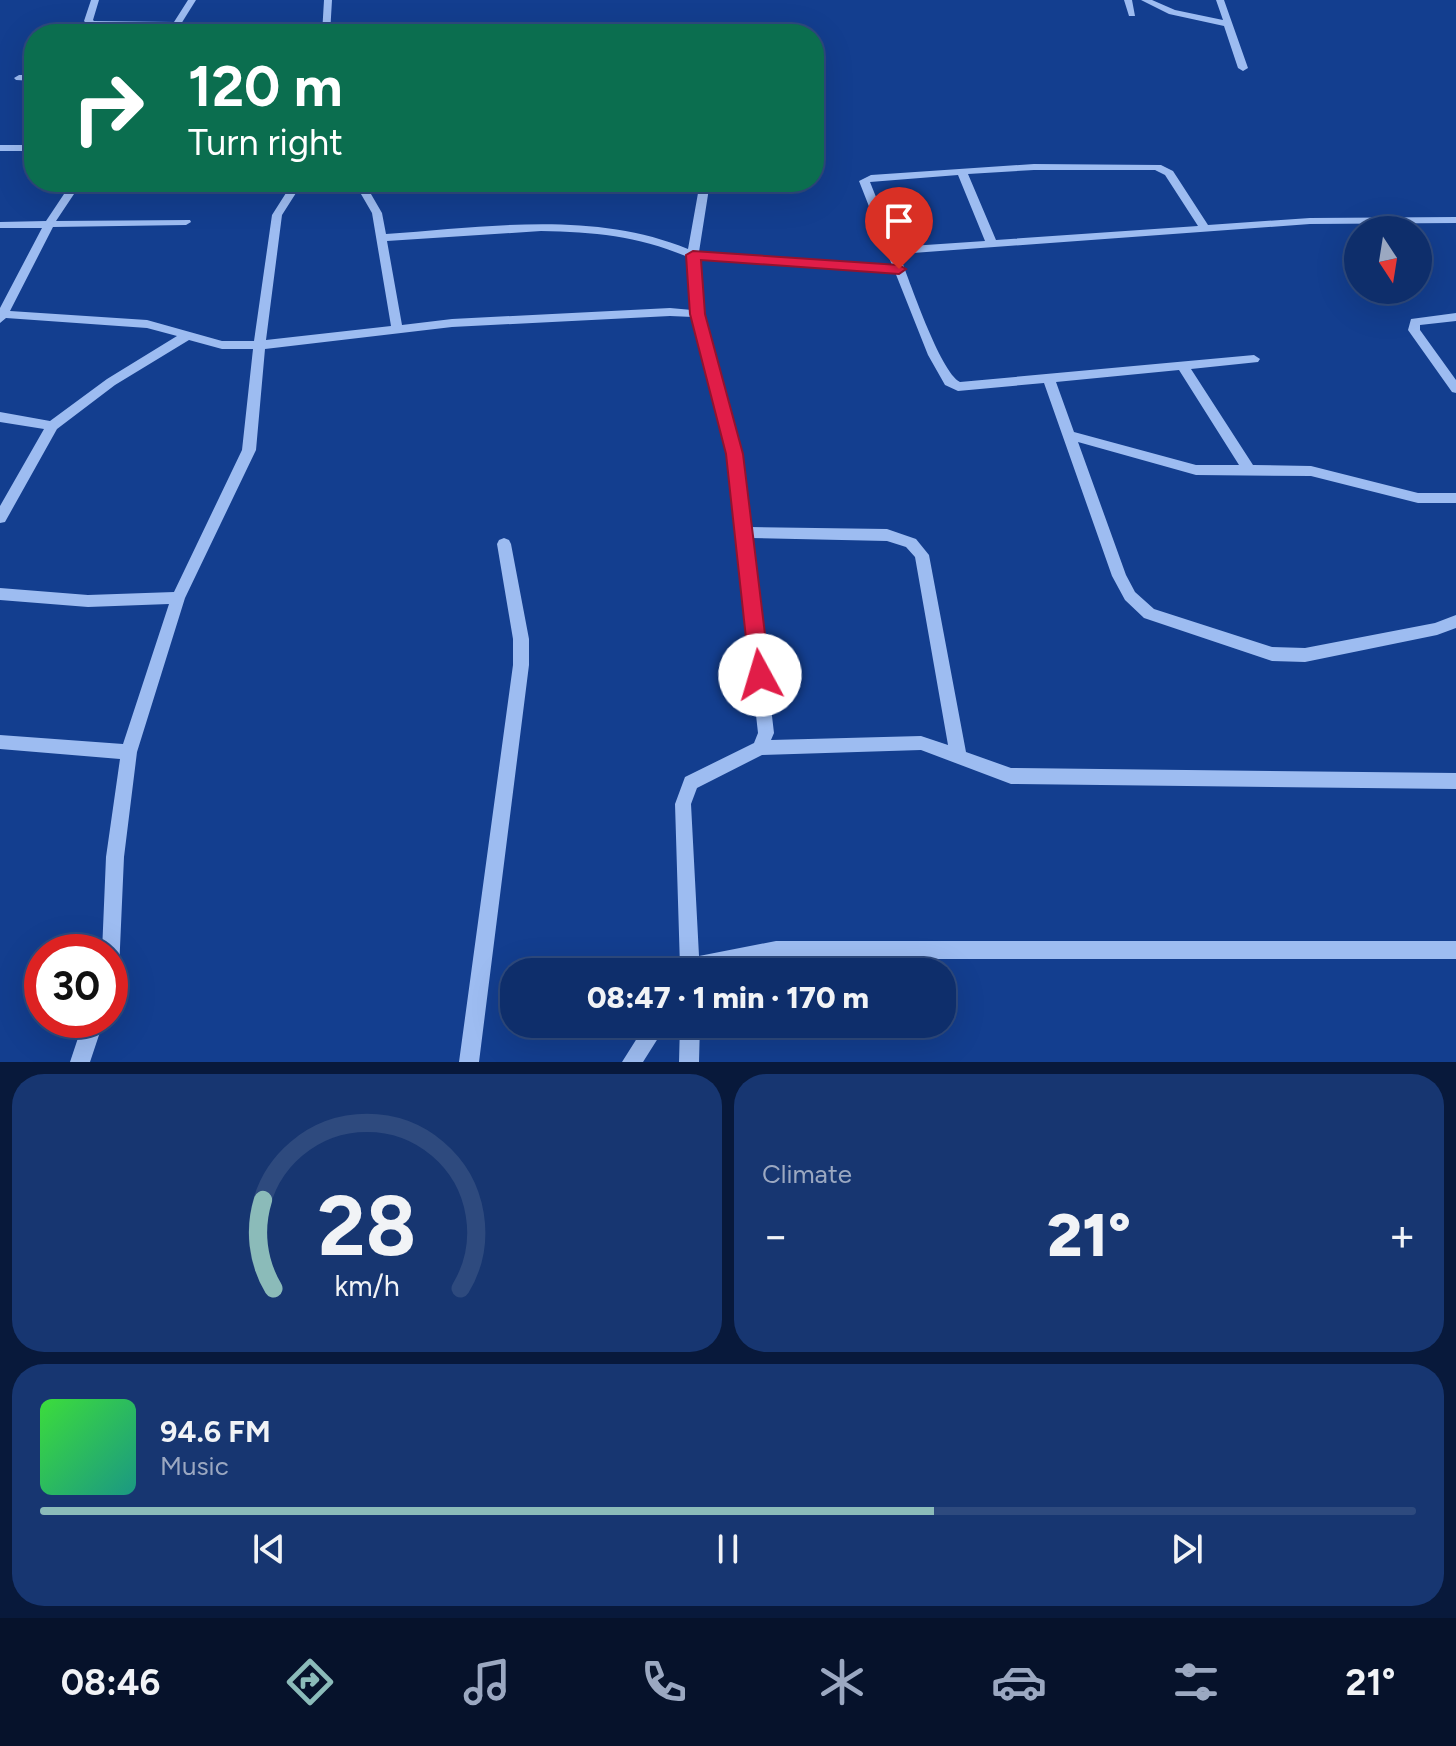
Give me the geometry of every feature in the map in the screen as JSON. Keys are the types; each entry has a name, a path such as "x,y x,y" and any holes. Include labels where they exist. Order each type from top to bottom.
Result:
{"street":[{"path":"92,24 88,21 95,0"},
{"path":"177,24 192,0"},
{"path":"327,24 328,0"},
{"path":"1128,0 1132,14"},
{"path":"1145,0 1172,12 1228,24"},
{"path":"1220,0 1243,68"},
{"path":"19,78 24,78"},
{"path":"0,148 24,148"},
{"path":"1204,227 1169,173 1157,167 1034,167 871,178 864,181 934,355 949,382 958,387 1254,359"},
{"path":"962,172 992,244"},
{"path":"70,192 49,224 2,316 147,324 222,345 261,345 483,321 670,312 698,314"},
{"path":"112,934 115,857 129,752 178,598 249,450 255,378 277,215 292,192"},
{"path":"365,192 377,213 383,238 397,329"},
{"path":"703,192 693,255 698,314 734,454 766,733 760,748"},
{"path":"892,251 1310,221 1456,220"},
{"path":"0,225 186,222"},
{"path":"383,238 527,230 606,230 658,240 693,255 899,269"},
{"path":"1456,317 1415,322 1414,330 1456,389"},
{"path":"0,518 52,426 111,382 185,337"},
{"path":"1183,366 1250,472"},
{"path":"1049,379 1119,576 1130,596 1149,614 1272,654 1305,655 1437,629 1456,621"},
{"path":"0,417 52,426"},
{"path":"1069,435 1196,470 1311,471 1418,498 1456,498"},
{"path":"744,532 887,535 911,543 922,555 958,755"},
{"path":"469,1062 521,665 521,639 504,544"},
{"path":"0,594 88,601 178,598"},
{"path":"0,742 129,752"},
{"path":"689,958 683,804 691,783 760,748 921,743 1011,776 1456,781"},
{"path":"741,958 776,950 1456,950"},
{"path":"80,1062 88,1038"},
{"path":"632,1062 648,1038"},
{"path":"689,1062 690,1038"}],"route":[{"path":"760,675 734,454 698,314 693,255 899,269"}]}
